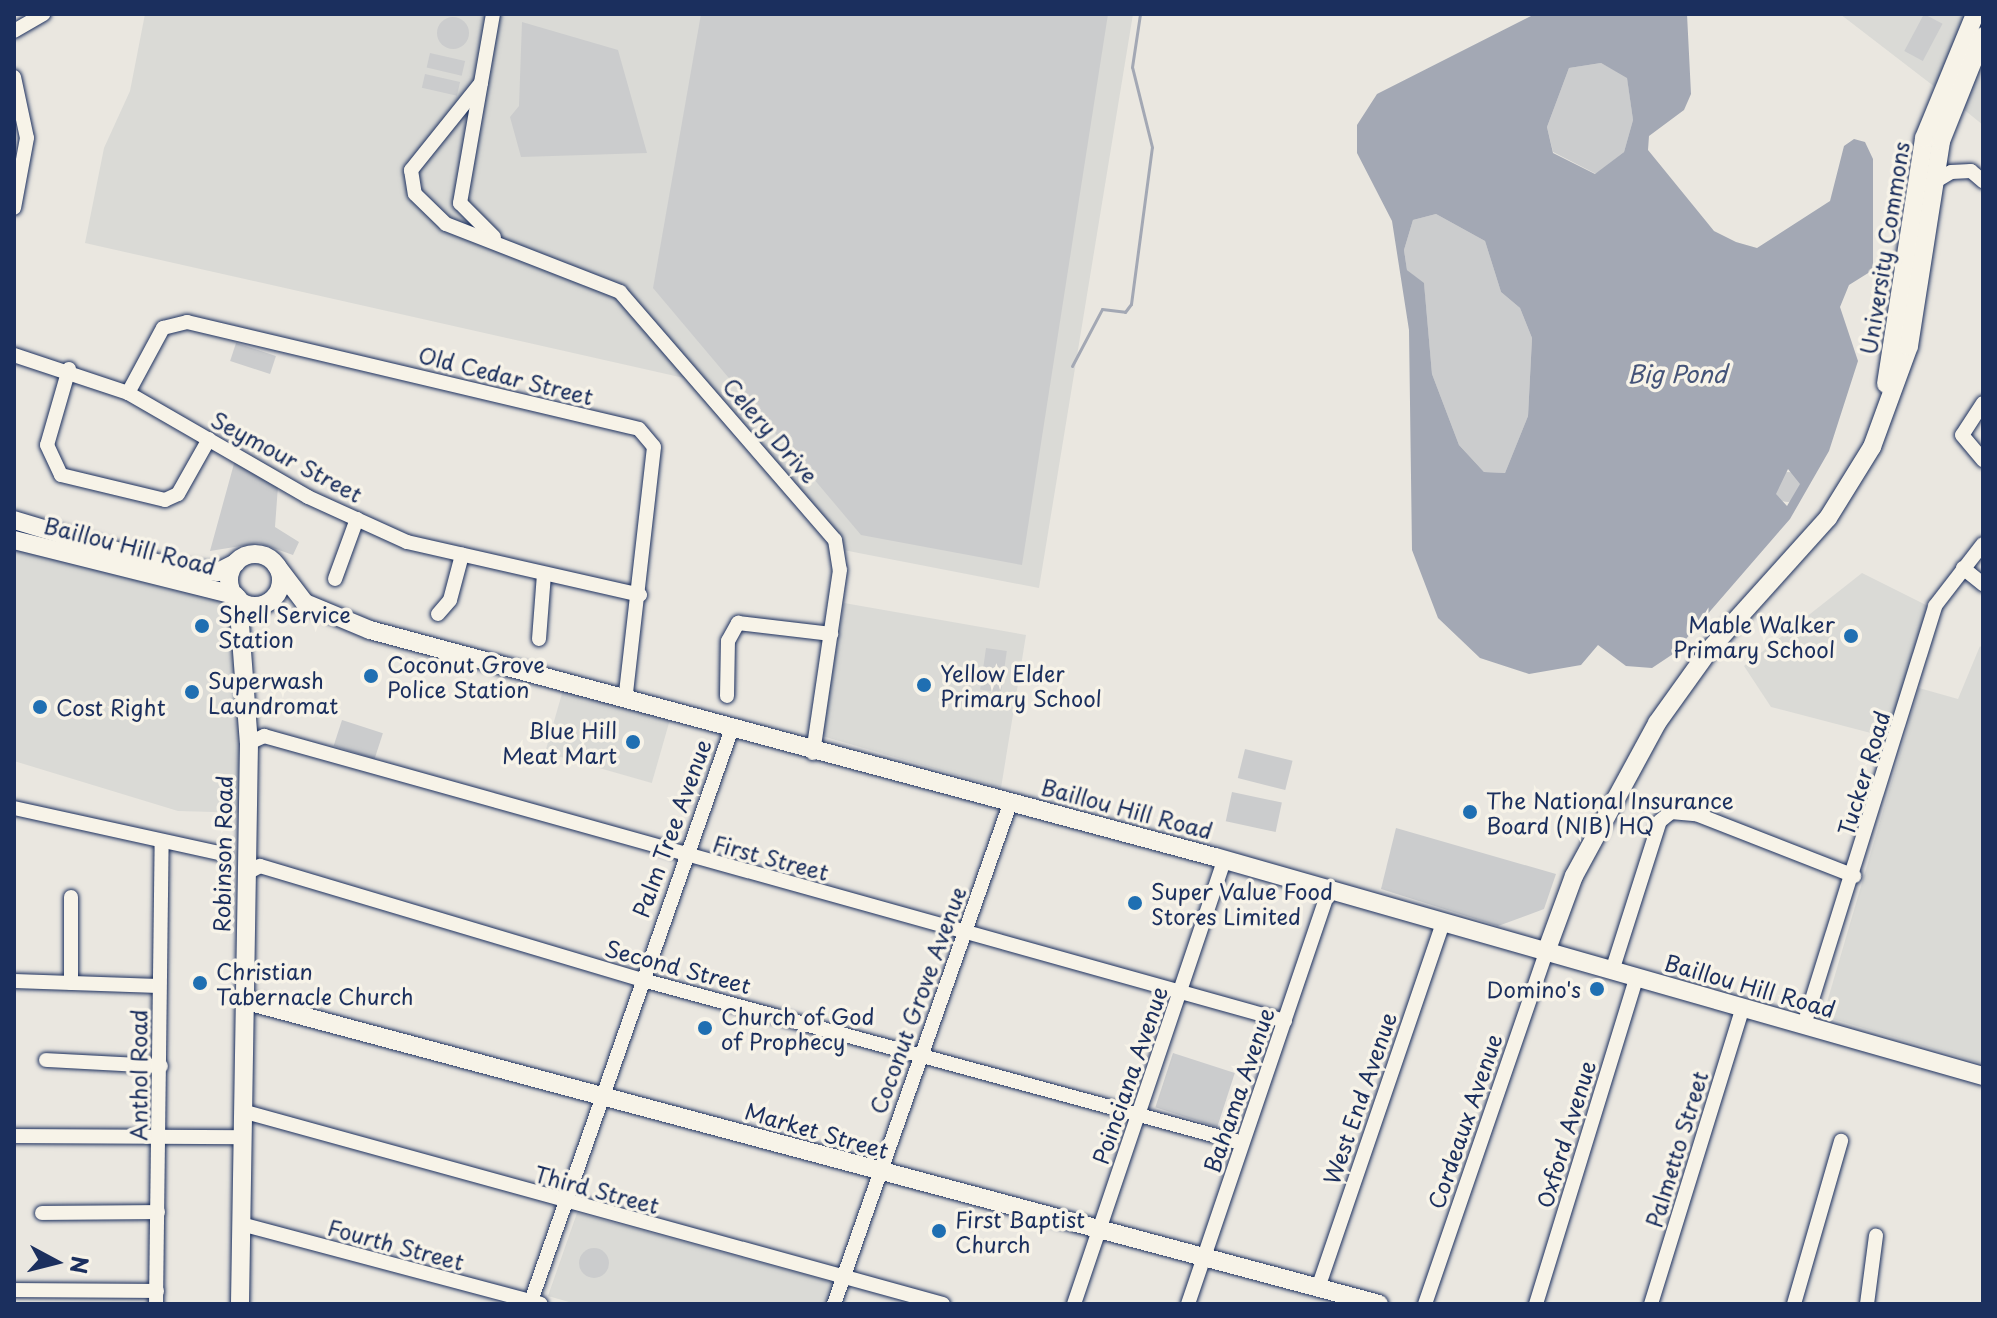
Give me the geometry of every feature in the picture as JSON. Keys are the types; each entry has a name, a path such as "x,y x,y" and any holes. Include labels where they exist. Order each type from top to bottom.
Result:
{"main road":[{"name":"University Commons","path":"1814,530 1886,385 1924,138 1975,14"},
{"name":"University Commons","path":"1546,952 1574,876 1649,735 1688,675 1814,530 1856,476 1897,388 1914,318 1931,185 1950,110 1983,36"},
{"name":"Baillou Hill Road","path":"14,520 173,568 218,572 236,563"},
{"name":"Baillou Hill Road","path":"14,540 236,597"},
{"path":"256,554 276,565 281,581 272,599 257,606 236,597 236,563 256,554"},
{"name":"Baillou Hill Road","path":"276,565 298,599 325,615 731,731 1011,801 1224,860 1983,1076"},
{"name":"Robinson Road","path":"236,597 249,743 240,1304"},
{"name":"Market Street","path":"243,1000 1204,1260 1379,1304"}],"street":[{"path":"14,31 44,14"},
{"name":"Celery Drive","path":"493,14 460,203 465,216 494,238"},
{"path":"14,77 27,138 14,208"},
{"name":"Celery Drive","path":"481,83 416,160 410,180 446,224 494,238 620,292 821,520 840,552 813,753"},
{"path":"1931,185 1951,172 1971,171 1983,181"},
{"name":"Old Cedar Street","path":"128,393 163,328 187,322 639,429 654,447 640,595 625,700"},
{"name":"Seymour Street","path":"14,355 69,369 128,393 357,519 462,555 640,595"},
{"path":"69,369 47,445 61,475 165,500 178,494 209,439"},
{"path":"1983,403 1962,435 1983,460"},
{"path":"335,579 357,519"},
{"name":"Tucker Road","path":"1804,1025 1854,876 1935,606 1983,544"},
{"path":"438,614 450,600 462,555"},
{"path":"1963,568 1983,584"},
{"path":"539,639 544,574"},
{"path":"727,696 728,641 738,623 831,634"},
{"name":"Palm Tree Avenue","path":"534,1303 563,1204 639,979 731,731"},
{"name":"First Street","path":"249,743 264,736 684,857 1285,1021"},
{"name":"Coconut Grove Avenue","path":"834,1304 1011,801"},
{"path":"14,808 162,845 224,854"},
{"path":"1612,971 1660,821 1671,812 1696,814 1854,876"},
{"name":"Anthol Road","path":"156,1298 162,845"},
{"name":"Poinciana Avenue","path":"1074,1304 1182,992 1224,860"},
{"name":"Second Street","path":"245,874 260,866 639,979 921,1052 1242,1143"},
{"name":"Bahama Avenue","path":"1188,1304 1329,890"},
{"path":"71,897 71,983"},
{"name":"West End Avenue","path":"1318,1288 1443,923"},
{"name":"Cordeaux Avenue","path":"1425,1304 1546,952"},
{"name":"Oxford Avenue","path":"1536,1304 1636,978"},
{"path":"14,981 159,986"},
{"name":"Palmetto Street","path":"1651,1304 1743,1007"},
{"path":"46,1060 161,1066"},
{"name":"Third Street","path":"242,1111 563,1204 943,1304"},
{"path":"14,1136 242,1137"},
{"path":"1794,1304 1841,1141"},
{"path":"42,1213 158,1212"},
{"name":"Fourth Street","path":"241,1224 534,1303"},
{"path":"1867,1304 1876,1236"},
{"path":"14,1290 156,1298"}],"shaded area":[{"path":"145,14 1133,14 1039,588 833,548 684,378 85,243 104,148 130,91"},
{"path":"701,14 1108,14 1022,565 861,535 653,288"},
{"path":"1840,14 1983,14 1983,125 1957,104"},
{"path":"1924,14 1943,24 1923,61 1904,51"},
{"path":"453,17 464,22 469,33 464,44 453,49 442,44 437,33 442,22"},
{"path":"522,22 618,50 647,153 521,157 510,117 519,106"},
{"path":"430,53 465,61 462,76 427,68"},
{"path":"1601,63 1627,77 1633,120 1624,152 1596,174 1553,152 1547,127 1569,68"},
{"path":"425,74 460,82 457,96 422,88"},
{"path":"1436,214 1485,241 1501,292 1520,308 1532,338 1528,416 1505,473 1484,472 1459,445 1432,374 1424,284 1407,270 1404,250 1413,220"},
{"path":"236,343 276,356 270,374 230,361"},
{"path":"235,460 278,486 275,527 299,542 293,555 259,543 210,551"},
{"path":"1788,472 1794,473 1802,481 1802,493 1794,501 1788,502 1782,501 1774,493 1773,487 1774,481 1782,473"},
{"path":"14,547 176,591 252,600 250,813 178,811 14,761"},
{"name":"Mable Walker Primary School","path":"1862,573 1928,606 1890,738 1771,707 1744,666"},
{"name":"Yellow Elder Primary School","path":"844,603 1026,635 1001,788 822,736"},
{"path":"1980,646 1983,649 1983,1064 1823,1016 1919,688 1958,699"},
{"path":"986,648 1007,651 1001,693 980,690"},
{"path":"563,690 670,721 652,783 545,752"},
{"path":"342,720 383,733 375,759 334,746"},
{"path":"1245,749 1293,761 1285,790 1238,778"},
{"path":"1232,792 1282,803 1276,832 1226,821"},
{"path":"1396,828 1556,874 1544,909 1498,926 1381,889"},
{"path":"1173,1053 1235,1073 1217,1127 1155,1107"},
{"path":"577,1213 835,1283 827,1304 576,1304 548,1296"},
{"path":"594,1248 605,1252 609,1263 605,1274 594,1278 583,1274 579,1263 583,1252"}],"water":[{"name":"Big Pond","path":"1535,14 1687,14 1691,94 1684,110 1649,136 1648,150 1714,231 1757,248 1830,201 1844,146 1854,139 1865,142 1873,159 1873,270 1849,285 1840,307 1858,361 1829,451 1790,519 1673,654 1652,668 1626,666 1598,645 1581,665 1529,674 1480,658 1438,618 1412,550 1409,330 1392,221 1357,153 1357,125 1377,94","holes":["1601,63 1627,78 1633,120 1624,152 1595,174 1553,153 1547,127 1569,68","1436,214 1485,241 1501,292 1520,308 1532,338 1528,416 1505,473 1484,472 1459,445 1432,374 1424,283 1407,270 1404,250 1413,220","1788,469 1800,484 1787,506 1776,494"]}],"waterway":[{"path":"1072,366 1102,309 1125,312 1131,304 1152,147 1132,67 1140,14"}],"place":[{"name":"Shell Service Station","path":"202,626"},
{"name":"Mable Walker Primary School","path":"1851,636"},
{"name":"Coconut Grove Police Station","path":"371,676"},
{"name":"Yellow Elder Primary School","path":"924,685"},
{"name":"Superwash Laundromat","path":"192,692"},
{"name":"Cost Right","path":"40,707"},
{"name":"Blue Hill Meat Mart","path":"633,742"},
{"name":"The National Insurance Board (NIB) HQ","path":"1470,812"},
{"name":"Super Value Food Stores Limited","path":"1135,903"},
{"name":"Christian Tabernacle Church","path":"200,983"},
{"name":"Domino's","path":"1597,989"},
{"name":"Church of God of Prophecy","path":"705,1028"},
{"name":"First Baptist Church","path":"939,1231"}]}
